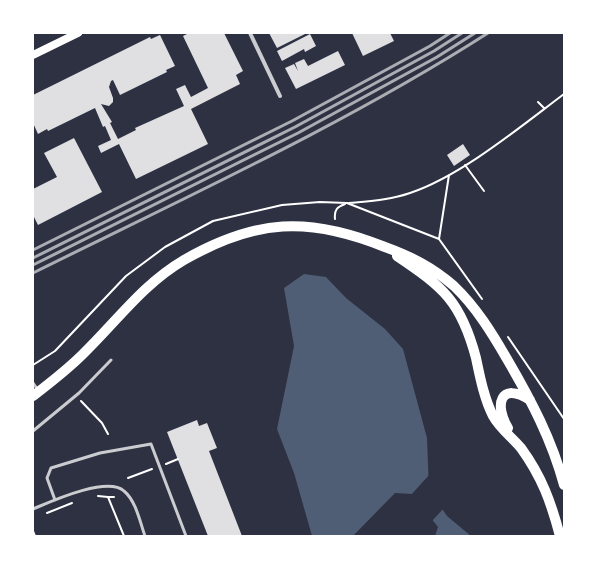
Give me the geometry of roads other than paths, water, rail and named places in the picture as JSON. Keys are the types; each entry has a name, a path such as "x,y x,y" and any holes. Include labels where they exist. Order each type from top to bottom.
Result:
{"main road":[{"path":"33,55 78,33"},
{"path":"35,390 83,354 151,283 194,254 226,239 269,227 293,225 338,230 420,260 445,278 462,294 494,337 530,400 554,452 564,485"},
{"path":"380,245 437,284 455,307 471,340 491,411 499,425 517,443 532,462 543,482 551,503 560,536"},
{"path":"517,443 502,418 500,409 502,402 504,396 511,392 519,393 530,400"}],"street":[{"path":"250,33 280,96"}],"lane":[{"path":"33,431 76,396 111,360"},
{"path":"55,500 47,478 51,468 100,452 151,444 186,536"},
{"path":"33,509 55,500 99,487 116,486 125,492 131,500 145,536"}],"water":[{"path":"304,274 326,277 346,298 385,329 403,349 427,438 429,490 447,516 471,536 435,536 438,527 412,494 395,493 353,536 312,536 294,473 277,429 294,346 284,288"}],"railway":[{"path":"33,250 292,121 430,46 450,33"},
{"path":"33,258 295,127 434,51 462,33"},
{"path":"33,265 298,133 437,57 475,33"},
{"path":"33,273 264,159 378,99 488,33"}]}
